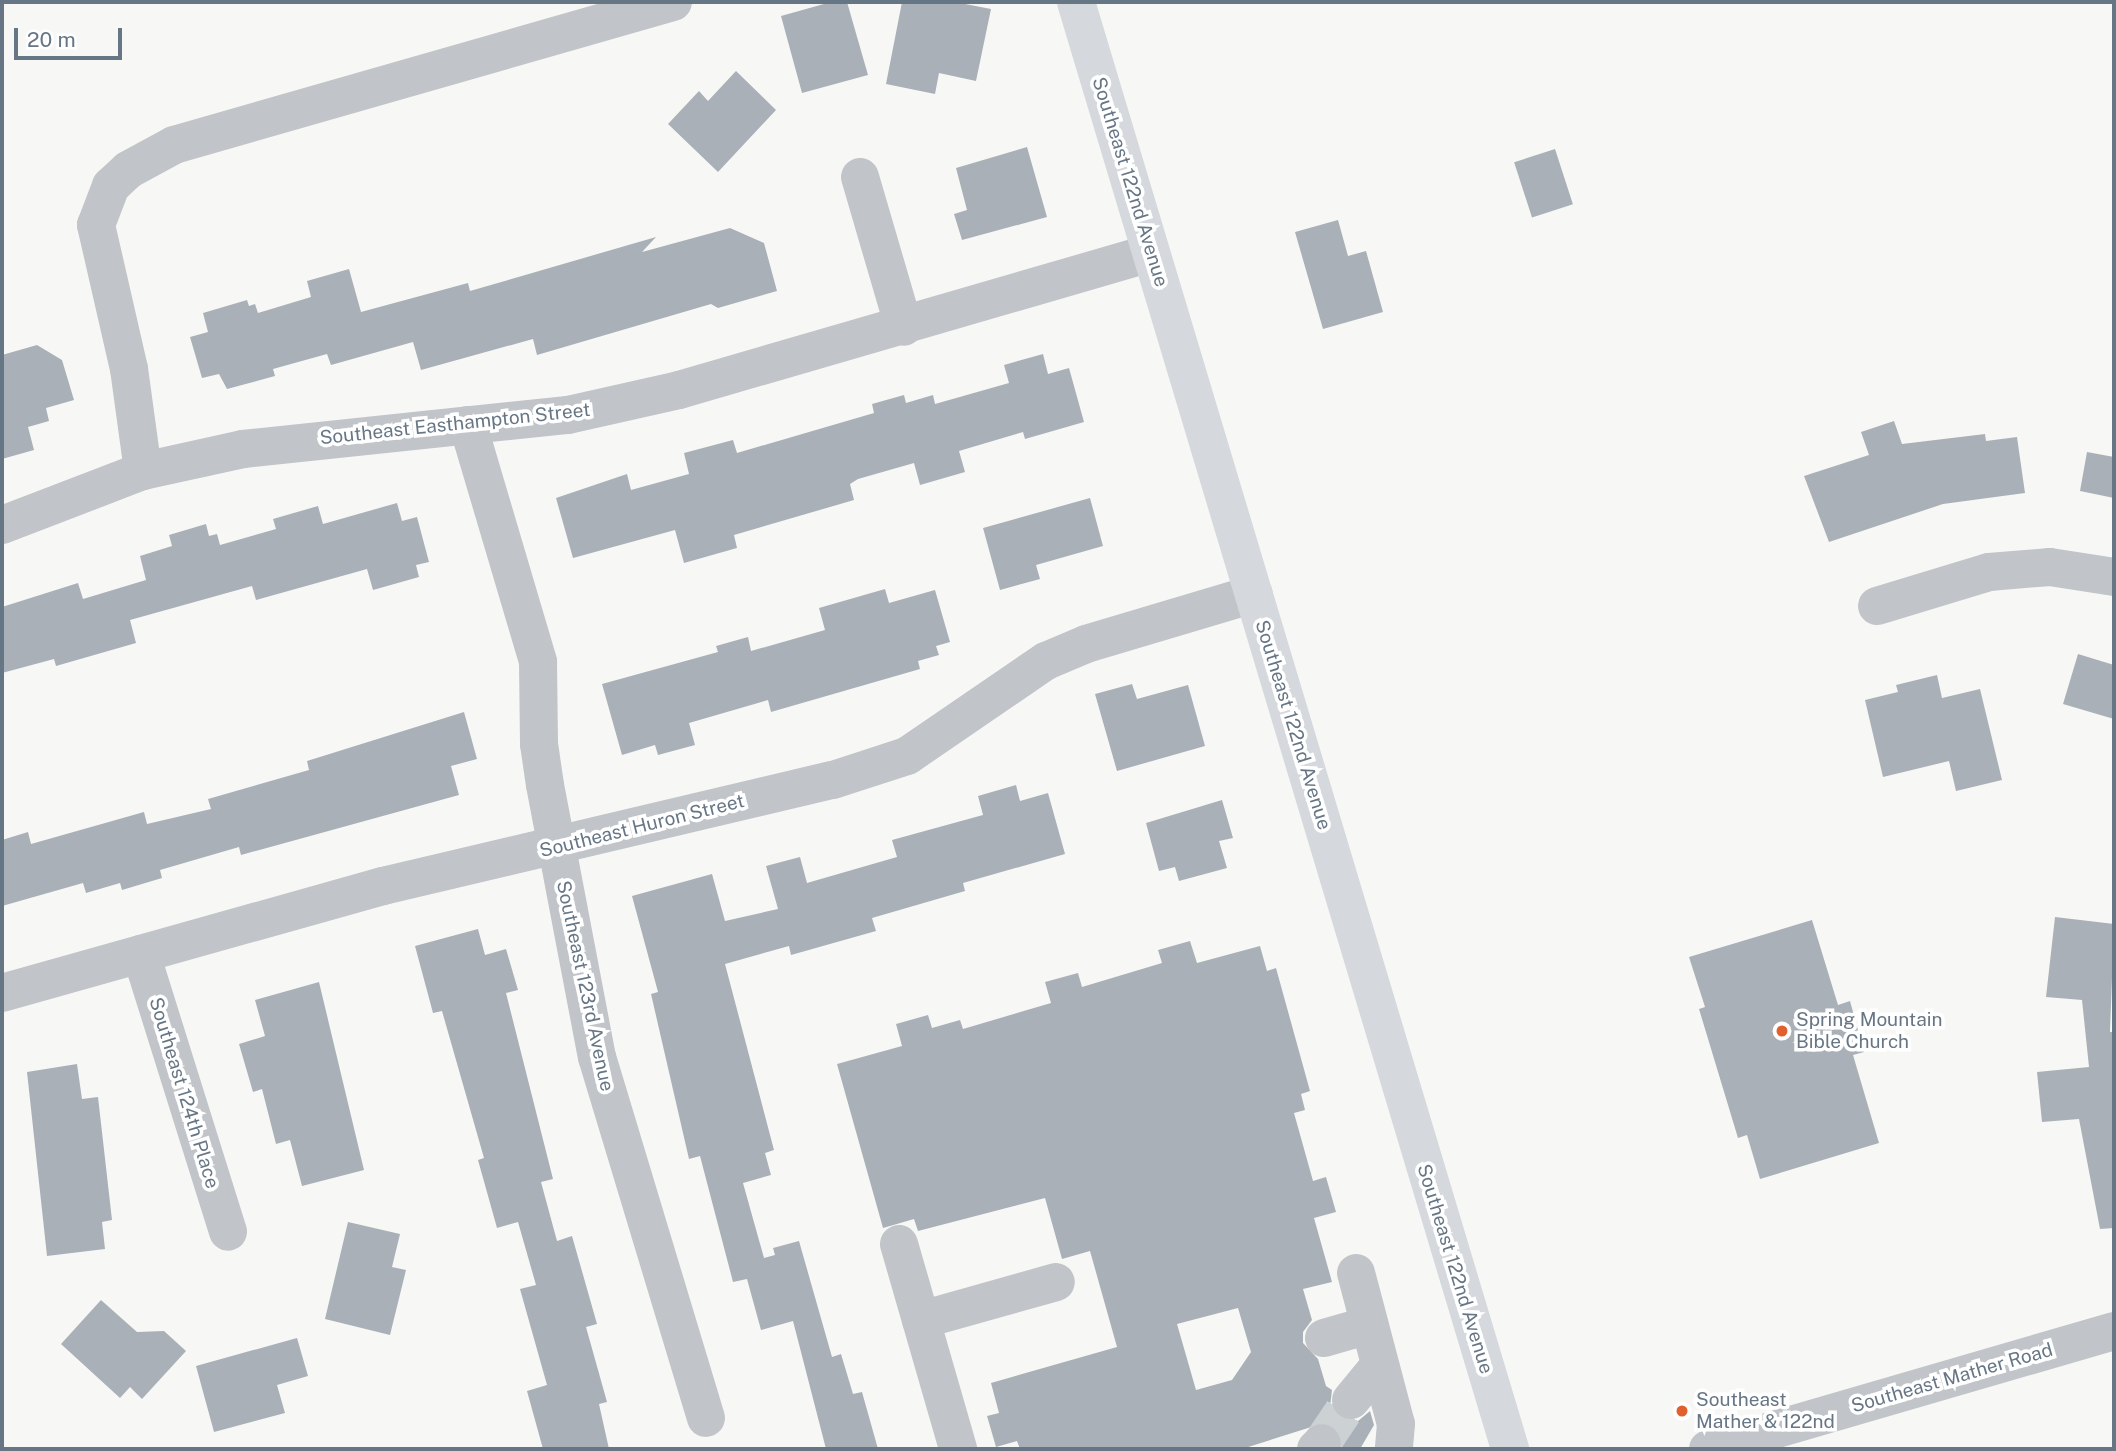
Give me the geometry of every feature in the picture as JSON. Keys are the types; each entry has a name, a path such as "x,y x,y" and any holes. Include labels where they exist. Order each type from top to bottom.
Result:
{"main road":[{"name":"Southeast 122nd Avenue","path":"1076,2 1510,1449"}],"street":[{"path":"143,471 129,369 96,225 111,186 128,170 174,145 673,2"},
{"path":"860,177 904,327"},
{"name":"Southeast Easthampton Street","path":"2,525 143,471 305,440 568,415 679,390 904,327 1151,253"},
{"name":"Southeast 123rd Avenue","path":"468,425 538,662 539,744 556,848 597,1057 706,1418"},
{"path":"1877,606 1989,572 2050,567 2114,577"},
{"name":"Southeast Huron Street","path":"2,993 383,886 556,848 833,780 907,756 1046,661 1086,644 1254,594"},
{"name":"Southeast 124th Place","path":"141,954 228,1232"},
{"path":"899,1244 958,1449"},
{"path":"1356,1273 1396,1424 1394,1449"},
{"path":"921,1321 1056,1282"},
{"path":"1324,1338 1370,1325"},
{"name":"Southeast Mather Road","path":"1708,1449 2114,1331"},
{"path":"1350,1400 1379,1366"}],"building":[{"path":"831,2 847,2 868,75 802,93 781,16"},
{"path":"902,2 955,2 991,9 976,81 939,73 935,94 886,84"},
{"path":"736,71 776,110 718,172 668,124 699,91 708,101"},
{"path":"1027,147 1047,217 962,240 954,214 967,210 956,168"},
{"path":"1555,149 1573,204 1532,217 1514,162"},
{"path":"1338,220 1348,256 1366,251 1383,312 1323,329 1295,232"},
{"path":"730,228 764,243 777,291 718,308 711,304 537,355 533,339 421,370 413,342 331,365 327,354 273,369 275,376 227,389 219,374 202,378 190,337 208,332 203,313 247,300 249,306 255,304 258,313 311,297 307,281 349,269 361,312 468,283 470,291 656,237 642,252"},
{"path":"37,345 62,360 74,400 46,408 49,421 28,427 34,450 2,459 2,355"},
{"path":"1043,354 1048,374 1069,368 1084,422 1025,439 1023,432 959,451 965,472 920,485 914,463 858,479 850,484 854,500 734,535 737,548 684,563 675,530 573,558 556,498 627,474 631,490 689,474 684,453 733,440 737,453 874,413 872,404 904,395 906,403 933,395 935,404 1009,383 1004,365"},
{"path":"1894,421 1902,444 1985,434 1986,441 2017,437 2025,493 1943,504 1829,542 1804,476 1869,455 1861,432"},
{"path":"2087,452 2114,457 2114,498 2080,491"},
{"path":"1090,498 1103,546 1036,565 1040,579 1000,590 983,528"},
{"path":"397,503 402,521 417,517 429,562 416,565 419,577 373,590 367,569 256,600 252,586 130,620 136,643 56,666 54,659 2,673 2,607 78,583 83,599 146,580 140,556 172,546 169,535 206,524 209,536 217,534 220,545 276,529 273,519 318,506 323,524"},
{"path":"885,589 889,603 935,590 950,642 936,646 939,655 918,661 920,669 771,712 768,700 689,723 695,745 658,755 655,745 622,755 602,684 718,652 716,646 748,637 751,651 825,630 819,608"},
{"path":"2078,654 2114,665 2114,719 2063,704"},
{"path":"1937,675 1942,698 1980,689 2002,780 1956,791 1949,761 1883,777 1865,700 1898,692 1896,685"},
{"path":"1132,684 1137,699 1188,685 1205,746 1117,771 1095,694"},
{"path":"464,712 477,759 451,766 459,795 241,855 239,847 160,870 162,878 122,890 120,883 86,893 83,883 2,906 2,840 28,832 31,844 144,812 147,824 211,809 208,799 309,770 307,761"},
{"path":"1016,785 1020,801 1048,793 1065,854 963,883 965,891 872,918 876,931 791,955 789,946 725,964 774,1150 765,1153 771,1175 743,1183 764,1258 775,1255 773,1248 799,1241 832,1357 841,1354 853,1394 862,1392 878,1449 826,1449 793,1321 761,1330 747,1279 733,1282 700,1156 689,1159 651,994 658,992 632,896 712,874 725,921 778,909 766,866 800,857 807,883 897,857 892,840 983,815 978,796"},
{"path":"1222,800 1233,838 1219,841 1227,868 1179,881 1175,867 1159,871 1146,823"},
{"path":"2055,917 2114,924 2110,1032 2114,1032 2114,1228 2100,1229 2079,1119 2042,1122 2037,1072 2089,1067 2082,1000 2046,997"},
{"name":"Spring Mountain Bible Church","path":"1812,920 1838,1005 1850,1001 1864,1052 1853,1055 1879,1143 1760,1179 1747,1135 1738,1138 1699,1009 1705,1007 1689,957"},
{"path":"478,929 485,955 506,949 518,990 506,993 553,1179 541,1182 557,1241 572,1236 597,1324 586,1327 607,1402 599,1404 609,1449 543,1449 527,1391 547,1385 520,1289 536,1285 518,1222 497,1228 478,1160 484,1158 442,1011 433,1013 415,946"},
{"path":"1190,941 1197,963 1260,946 1267,971 1276,968 1310,1091 1301,1094 1305,1110 1294,1113 1313,1181 1326,1177 1336,1212 1314,1218 1332,1282 1303,1289 1312,1320 1303,1332 1303,1343 1318,1359 1326,1386 1332,1390 1330,1407 1337,1416 1358,1421 1370,1411 1374,1425 1360,1449 1343,1449 1338,1428 1327,1422 1242,1449 1020,1449 1017,1441 996,1447 987,1416 999,1413 991,1383 1117,1347 1090,1251 1062,1259 1045,1198 918,1231 914,1219 883,1228 837,1064 902,1046 896,1024 928,1015 932,1028 960,1020 963,1029 1051,1003 1045,982 1078,973 1082,987 1162,963 1158,950","holes":["1238,1308 1251,1352 1232,1380 1196,1390 1177,1324"]},
{"path":"319,982 364,1170 302,1186 290,1140 276,1144 262,1089 253,1092 239,1044 265,1036 255,1000"},
{"path":"77,1064 82,1099 98,1097 112,1220 102,1222 105,1249 47,1256 27,1072"},
{"path":"348,1222 400,1234 392,1267 406,1270 390,1335 325,1319"},
{"path":"101,1300 137,1332 164,1331 186,1351 142,1399 130,1387 120,1398 61,1344"},
{"path":"297,1338 308,1376 277,1385 285,1413 214,1432 196,1366"}],"tunnel":[{"path":"1322,1443 1351,1400"}],"place":[{"name":"Spring Mountain Bible Church","path":"1782,1031"},
{"name":"Southeast Mather & 122nd","path":"1682,1411"}]}
